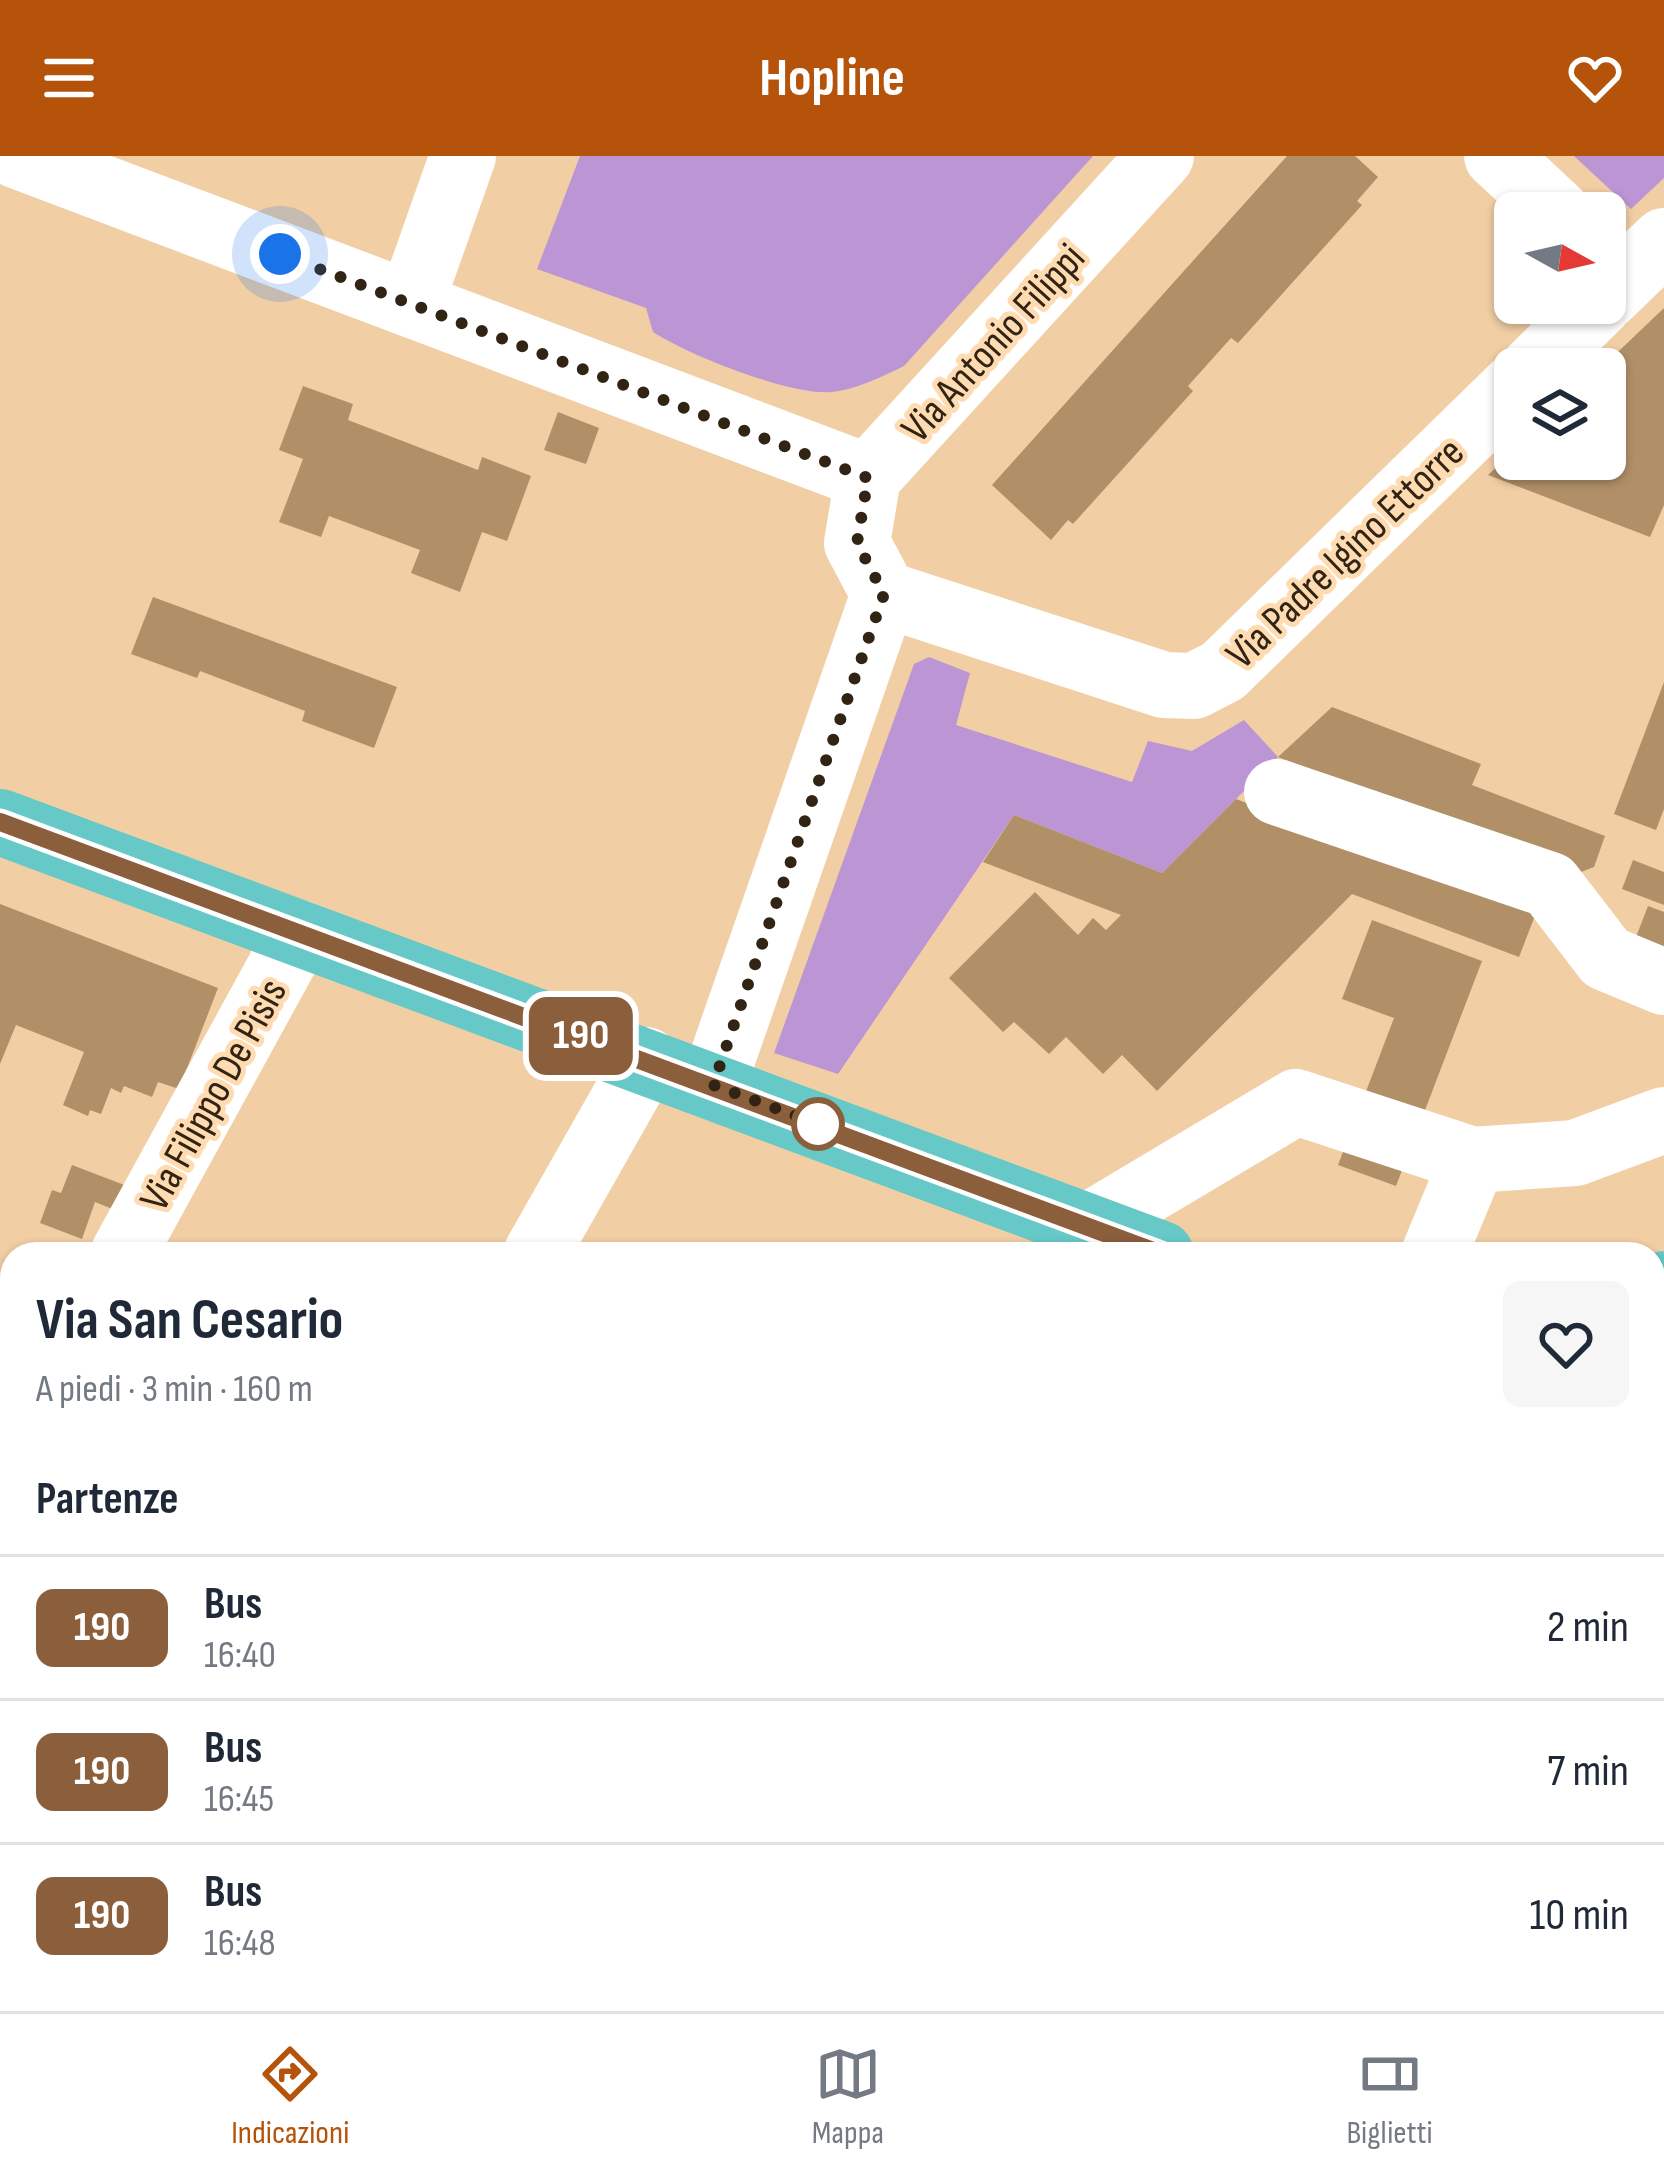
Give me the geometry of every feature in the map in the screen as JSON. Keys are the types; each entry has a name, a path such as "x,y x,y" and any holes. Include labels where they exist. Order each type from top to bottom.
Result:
{"main road":[{"path":"0,822 1130,1242"}],"street":[{"path":"18,156 868,478"},
{"path":"411,303 463,156"},
{"name":"Via Antonio Filippi","path":"884,594 857,543 868,478 1161,156"},
{"path":"1497,156 1536,192"},
{"path":"1552,348 1575,324"},
{"name":"Via Padre Igino Ettorre","path":"884,594 1164,685 1194,686 1223,671 1494,406"},
{"path":"713,1085 884,594"},
{"path":"1277,792 1550,885 1606,958 1664,982"},
{"name":"Via Filippo De Pisis","path":"130,1242 299,933"},
{"path":"543,1242 646,1060"},
{"path":"1088,1226 1297,1102 1473,1160 1575,1153 1664,1120"},
{"path":"1439,1242 1473,1160"}],"shaded area":[{"path":"580,156 1093,156 904,366 860,385 814,392 714,362 653,332 646,308 537,269"},
{"path":"1574,156 1664,156 1664,178 1631,209 1626,192 1613,192"},
{"path":"929,657 970,673 956,725 1132,782 1148,741 1192,751 1244,720 1278,757 1162,873 1014,815 838,1074 774,1053 914,664"}],"building":[{"path":"1287,156 1355,156 1378,177 1357,201 1362,205 1238,343 1231,338 1188,386 1193,391 1073,524 1068,520 1051,540 992,485"},
{"path":"1664,308 1664,505 1650,537 1501,480 1626,480 1626,348 1622,348"},
{"path":"303,386 353,404 348,420 478,470 482,457 531,476 507,541 482,532 460,592 411,573 420,550 329,516 321,537 279,522 303,459 279,450"},
{"path":"558,412 599,428 586,464 544,450"},
{"path":"153,597 397,687 374,748 302,721 305,711 200,671 197,678 131,654"},
{"path":"1664,682 1664,809 1656,830 1614,814"},
{"path":"1332,707 1481,764 1472,785 1605,836 1594,867 1581,872 1278,757"},
{"path":"1236,799 1536,913 1519,957 1352,894 1157,1091 1122,1055 1103,1074 1066,1037 1049,1054 1014,1022 1003,1032 949,978 1035,892 1078,935 1093,918 1106,930 1121,915 983,862 1014,815 1162,873"},
{"path":"1633,860 1664,872 1664,905 1622,889"},
{"path":"0,904 218,988 179,1089 158,1082 152,1097 124,1086 121,1093 111,1088 101,1114 90,1110 88,1116 63,1105 84,1052 16,1025 0,1064"},
{"path":"1648,906 1664,912 1664,948 1636,937"},
{"path":"1372,920 1482,961 1396,1186 1338,1165 1394,1018 1342,999"},
{"path":"72,1165 140,1191 130,1216 95,1202 82,1239 40,1223 52,1190 61,1193"}],"bus line":[{"name":"190","path":"0,822 1129,1242"}],"route":[{"path":"280,254 868,478 857,543 884,594 713,1085 818,1124"}]}
